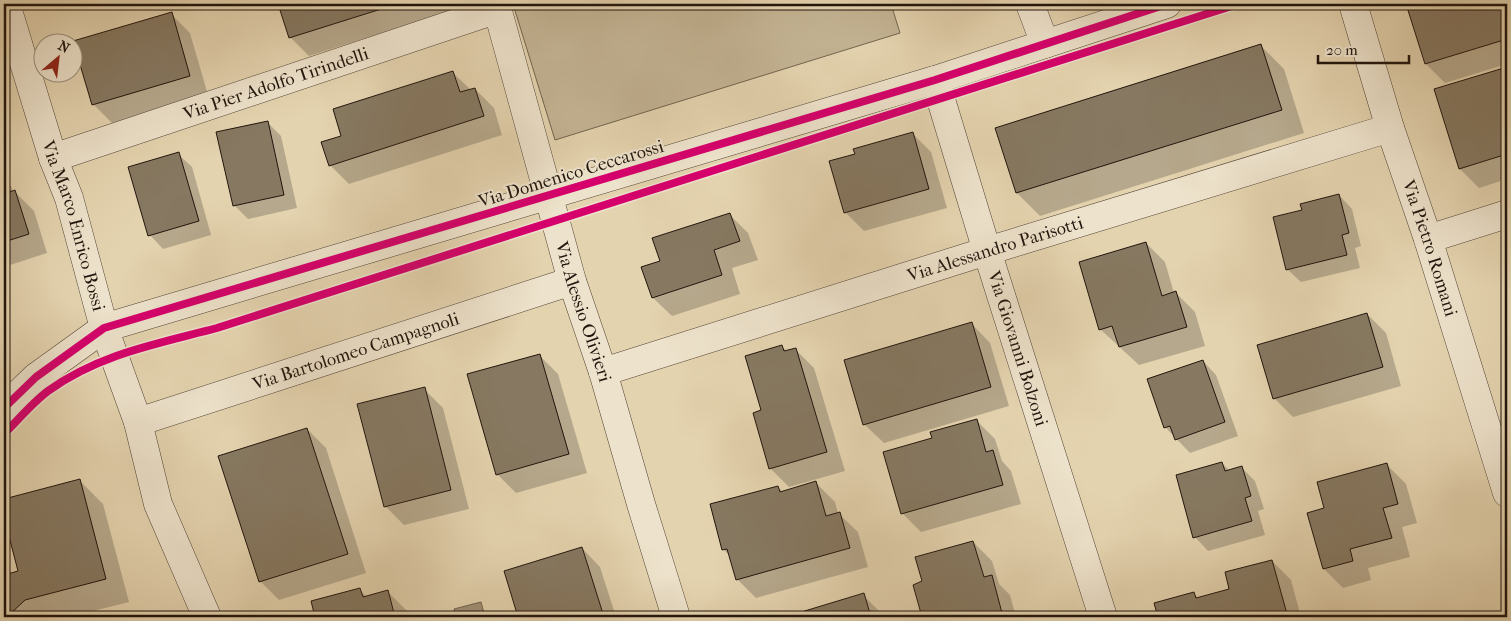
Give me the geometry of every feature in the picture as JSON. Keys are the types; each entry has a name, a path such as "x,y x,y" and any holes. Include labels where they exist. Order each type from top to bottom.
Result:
{"street":[{"name":"Via Marco Enrico Bossi","path":"6,4 15,63 69,198 104,328 138,422 158,504 207,617"},
{"path":"1030,4 1045,44"},
{"name":"Via Domenico Ceccarossi","path":"4,408 36,377 104,328 935,80 1168,4"},
{"name":"Via Pietro Romani","path":"1353,4 1390,128 1428,239 1507,493"},
{"name":"Via Pier Adolfo Tirindelli","path":"53,158 497,6"},
{"name":"Via Alessio Olivieri","path":"497,6 572,281 603,372 676,617"},
{"name":"Via Giovanni Bolzoni","path":"935,80 1103,617"},
{"name":"Via Alessandro Parisotti","path":"603,372 987,251 1390,128"},
{"path":"1428,239 1507,214"},
{"name":"Via Bartolomeo Campagnoli","path":"138,422 572,281"}],"shaded area":[{"path":"513,4 891,4 900,33 555,140"},
{"path":"481,602 485,617 456,617 454,609"}],"building":[{"path":"278,4 397,4 289,38"},
{"path":"1406,4 1507,4 1507,39 1425,64"},
{"path":"172,12 190,76 92,105 82,71 82,38"},
{"path":"1261,44 1282,110 1016,193 995,128"},
{"path":"1507,67 1507,154 1459,169 1434,89"},
{"path":"453,71 460,92 475,88 484,116 329,166 321,142 341,136 333,109"},
{"path":"268,121 284,195 233,206 216,132"},
{"path":"913,132 929,189 844,213 829,161 855,154 853,149"},
{"path":"179,152 199,221 148,236 128,167"},
{"path":"15,190 29,234 4,242 4,194"},
{"path":"1339,194 1349,233 1342,235 1347,255 1286,270 1273,217 1302,210 1300,204"},
{"path":"730,213 740,241 714,250 722,275 652,298 641,267 660,261 652,238"},
{"path":"1146,242 1162,296 1176,291 1187,327 1119,347 1112,326 1099,330 1079,262"},
{"path":"1367,313 1383,367 1273,399 1257,345"},
{"path":"972,322 991,387 863,425 844,360"},
{"path":"782,345 784,351 796,348 827,452 769,469 753,413 761,410 745,356"},
{"path":"540,354 569,454 496,475 467,374"},
{"path":"1203,360 1225,422 1175,440 1170,426 1164,428 1147,379"},
{"path":"425,387 451,490 384,507 357,404"},
{"path":"977,419 986,452 993,450 1003,485 901,514 883,452 932,438 930,432"},
{"path":"307,428 348,554 259,582 218,456"},
{"path":"1222,462 1225,471 1242,466 1251,496 1245,498 1252,521 1193,538 1176,475"},
{"path":"1387,463 1398,504 1383,508 1392,538 1350,549 1353,561 1323,569 1307,513 1324,508 1317,482"},
{"path":"80,479 106,579 25,600 7,617 4,617 4,575 18,571 4,517 4,499"},
{"path":"816,481 826,516 840,512 850,548 736,580 727,549 722,550 710,504 778,486 780,492"},
{"path":"973,541 984,577 992,575 1002,613 986,617 922,617 913,585 922,581 915,557"},
{"path":"582,547 604,617 518,617 504,571"},
{"path":"1272,560 1287,614 1274,617 1158,617 1154,603 1194,592 1196,598 1229,589 1225,572"},
{"path":"360,588 363,597 388,590 395,617 315,617 311,601"},
{"path":"864,593 871,617 799,617 798,613"}],"cycle path":[{"path":"4,408 36,377 104,328 935,80 1167,4"},
{"path":"4,434 48,391 67,378 108,359 151,345 217,328 1238,4"}]}
